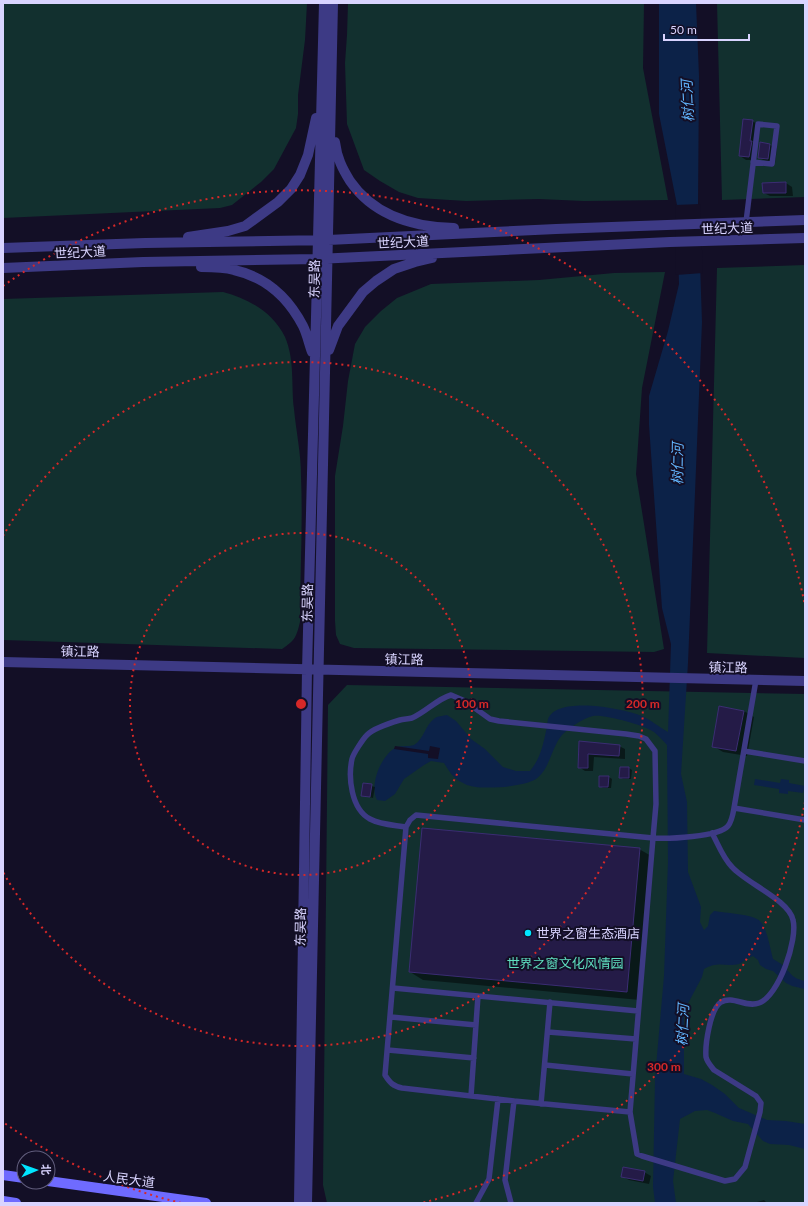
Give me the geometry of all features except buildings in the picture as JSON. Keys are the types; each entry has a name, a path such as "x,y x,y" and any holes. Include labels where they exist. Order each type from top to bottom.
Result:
{"main road":[{"path":"3,1175 16,1177"},
{"name":"人民大道","path":"56,1182 206,1203"},
{"path":"3,1201 16,1203"}],"street":[{"name":"东吴路","path":"299,1203 307,670 314,360 317,259 322,240 326,90 324,3"},
{"name":"东吴路","path":"326,90 333,3"},
{"path":"326,90 336,154 344,172 357,190 388,215 408,222 434,228 556,229"},
{"path":"145,243 228,232 245,226 278,202 291,189 300,175 308,155 326,90"},
{"name":"世纪大道","path":"3,248 145,243 322,240 556,229 805,220"},
{"name":"世纪大道","path":"3,268 143,262 328,259 670,242 805,238"},
{"name":"东吴路","path":"307,1203 328,259 322,240"},
{"path":"326,359 338,326 363,292 376,280 394,269 456,252"},
{"path":"143,262 233,269 264,281 275,289 292,309 304,327 314,360"},
{"name":"镇江路","path":"3,662 664,679 805,681"}],"lane":[{"path":"746,222 753,162 758,124 777,126 772,164 753,162"},
{"path":"630,1112 541,1104 402,1088 394,1086 385,1075 406,826 416,815 662,839 703,835 722,830 728,826 732,819 756,680"},
{"path":"406,826 386,824 370,819 360,811 354,798 351,778 352,757 367,735 377,728 411,718 444,697 451,695 465,701 478,712 490,719 527,725 573,728 639,736 646,739 655,751 656,804 630,1112 637,1154 725,1181 735,1179 745,1167 754,1136 761,1103 756,1096 714,1070 709,1064 706,1057 708,1028 715,1009 720,1003 734,1000 749,1005 759,1003 769,997 790,952 794,935 794,921 788,909 770,895 742,877 731,866 712,833"},
{"path":"744,751 805,761"},
{"path":"734,808 805,820"},
{"path":"393,988 638,1010"},
{"path":"471,1096 478,996"},
{"path":"541,1104 550,1002"},
{"path":"391,1017 476,1025"},
{"path":"548,1032 636,1039"},
{"path":"388,1050 474,1058"},
{"path":"545,1065 633,1074"},
{"path":"476,1203 489,1179 498,1099"},
{"path":"511,1203 505,1180 514,1101"}],"green space":[{"path":"3,3 307,3 305,40 298,95 296,128 274,169 261,182 232,205 220,208 3,218"},
{"path":"348,3 644,3 643,68 668,200 584,201 539,199 466,201 418,198 399,192 380,181 364,170 347,124 345,63"},
{"path":"717,3 805,3 805,197 722,200"},
{"path":"805,265 805,658 707,653 717,268"},
{"path":"665,272 642,388 636,474 664,649 654,652 354,648 340,644 336,635 335,621 335,476 348,381 355,344 365,327 397,298 431,284 539,280 614,273"},
{"path":"223,292 242,298 259,308 274,320 285,337 290,355 302,494 300,622 294,638 282,649 3,640 3,299"},
{"name":"世界之窗文化风情园","path":"347,685 805,694 805,1203 327,1203 323,1185 328,705"}],"water":[{"name":"树仁河","path":"659,3 696,3 699,76 698,204 702,322 688,663 681,774 687,802 688,872 701,907 700,922 704,930 708,926 710,915 714,911 745,915 760,921 765,928 773,959 783,965 795,977 805,981 805,989 792,986 786,983 773,971 760,965 758,960 753,956 739,964 713,965 704,969 702,977 684,1011 684,1074 701,1079 712,1085 725,1094 739,1108 767,1120 805,1124 805,1149 789,1145 770,1144 763,1141 748,1124 733,1121 707,1110 695,1111 680,1119 673,1181 676,1203 655,1203 653,1187 655,1078 664,976 668,861 667,745 654,732 642,726 614,718 593,716 576,724 562,735 558,740 541,775 530,782 490,788 471,786 455,778 444,763 431,761 404,779 395,794 385,801 377,800 374,787 375,779 385,757 397,747 414,745 420,739 429,724 436,717 441,716 447,715 456,721 471,739 485,749 503,767 516,771 530,771 541,752 548,719 554,712 564,707 592,706 621,710 649,719 668,732 671,644 662,608 649,425 649,396 668,331 679,284 677,205 659,114"},
{"path":"755,779 780,783 781,779 789,780 789,783 805,786 803,793 788,791 788,794 779,793 779,789 754,785"}],"pier":[{"path":"700,204 703,273 676,275 675,205"},
{"path":"395,746 429,751 430,746 440,748 438,759 428,758 428,754 394,749"}],"place":[{"name":"世界之窗生态酒店","path":"528,933"}]}
